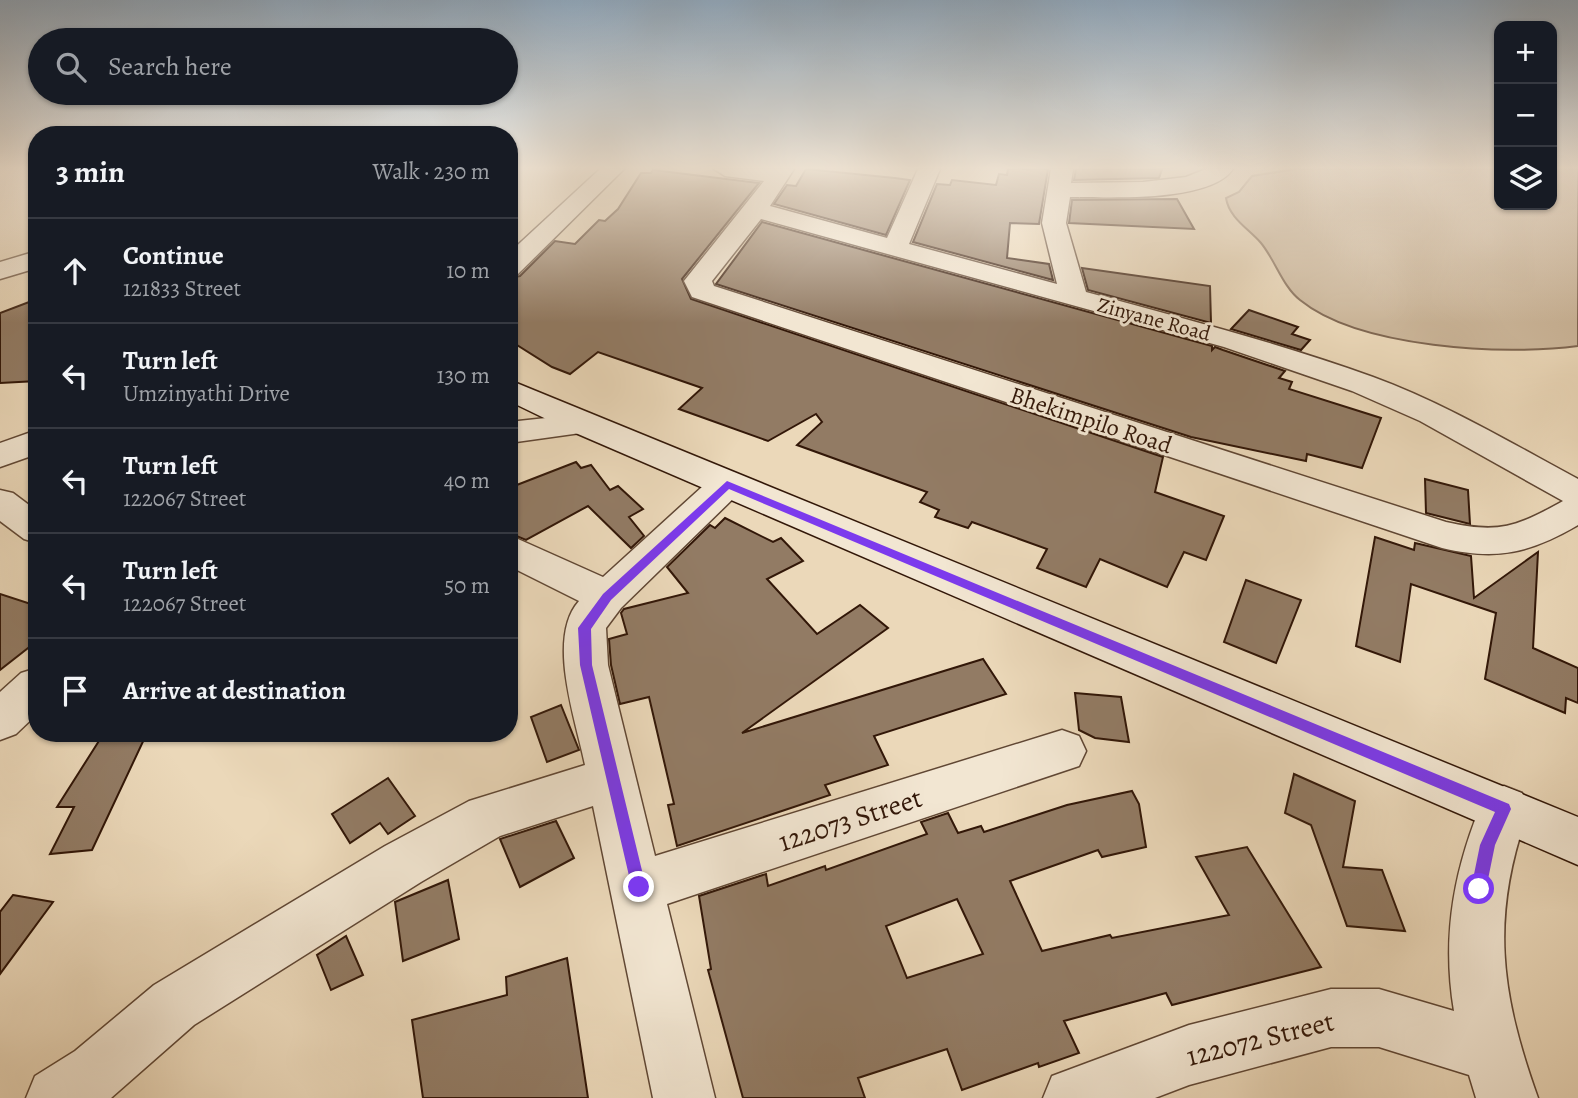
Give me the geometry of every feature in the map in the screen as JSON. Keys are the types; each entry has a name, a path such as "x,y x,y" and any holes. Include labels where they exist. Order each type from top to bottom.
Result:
{"street":[{"path":"518,259 559,220"},
{"name":"Bhekimpilo Road","path":"748,220 698,281 699,289 709,296 1453,538 1486,544 1517,540 1578,509"},
{"name":"Zinyane Road","path":"794,220 1234,341 1401,398 1578,494"},
{"path":"895,248 907,220"},
{"path":"1054,220 1074,297"},
{"path":"0,271 28,262"},
{"path":"518,393 583,424 1578,841"},
{"path":"518,432 583,424"},
{"path":"0,456 28,445"},
{"path":"684,1098 639,887 586,665 584,639 589,618 607,597 727,484"},
{"path":"0,502 28,523"},
{"path":"518,553 607,597"},
{"path":"0,720 28,694"},
{"name":"122073 Street","path":"639,887 1062,751"},
{"path":"57,1098 96,1072 174,1005 402,864 487,817 613,778"},
{"path":"1499,1075 1478,991 1473,934 1488,845 1504,809"},
{"name":"122072 Street","path":"1074,1098 1189,1055 1331,1018 1378,1018 1499,1075"}],"shaded area":[{"path":"1238,220 1578,220 1578,346 1512,350 1433,345 1358,329 1326,316 1300,300 1289,288 1271,257"}],"building":[{"path":"599,220 729,220 682,279 691,299 1163,457 1155,492 1224,516 1206,560 1184,552 1167,587 1100,559 1086,587 1037,568 1047,549 972,522 968,528 935,517 939,510 920,502 927,492 797,445 822,422 816,414 768,441 679,409 702,388 598,352 570,374 552,367 518,346 518,276 555,241 575,244"},
{"path":"833,220 892,220 886,235"},
{"path":"922,220 1040,220 1039,224 1010,223 1007,258 1049,264 1053,280 913,242"},
{"path":"1069,220 1189,220 1194,229 1069,223"},
{"path":"762,222 1212,346 1212,350 1215,347 1285,371 1279,378 1292,382 1289,389 1381,418 1362,468 1307,454 1306,461 1191,437 716,284"},
{"path":"1082,268 1210,286 1211,323 1088,290"},
{"path":"28,302 28,381 0,383 0,313"},
{"path":"1249,310 1298,327 1292,334 1310,340 1301,350 1231,329"},
{"path":"576,462 581,468 591,465 610,490 618,486 643,509 629,517 644,536 631,548 588,506 526,540 518,537 518,485"},
{"path":"1425,479 1468,490 1470,524 1426,513"},
{"path":"725,518 773,542 781,538 803,561 767,579 817,634 860,605 888,628 742,733 983,659 1006,694 874,736 888,765 825,785 830,795 677,846 668,805 674,804 649,697 620,704 611,665 609,639 627,634 621,613 624,609 688,593 667,567 710,525 715,528"},
{"path":"1375,537 1414,550 1415,543 1471,556 1474,598 1538,552 1533,648 1578,668 1578,703 1566,698 1565,713 1485,679 1496,613 1411,584 1400,662 1356,646"},
{"path":"1246,580 1301,600 1276,663 1224,642"},
{"path":"0,594 28,603 28,648 0,670"},
{"path":"1075,693 1121,697 1129,742 1095,738 1079,730"},
{"path":"561,705 579,750 547,762 531,717"},
{"path":"98,742 143,742 92,850 50,854 74,807 57,807"},
{"path":"1294,774 1355,801 1343,867 1382,870 1405,931 1347,926 1311,825 1285,813"},
{"path":"388,778 415,816 388,834 380,823 350,843 332,814"},
{"path":"1132,791 1139,804 1146,847 1102,857 1098,850 1010,881 1042,951 1110,935 1112,938 1229,915 1196,857 1247,847 1321,967 1172,1005 1166,993 1064,1021 1079,1053 1039,1067 1038,1063 962,1090 947,1049 858,1078 865,1098 743,1098 708,970 711,969 699,896 766,874 768,886 825,866 826,870 927,834 921,822 948,813 958,833 981,826 984,832 1067,805","holes":["957,899 983,954 907,978 886,926"]},
{"path":"556,821 574,858 520,887 500,839"},
{"path":"448,880 459,939 403,961 395,902"},
{"path":"13,895 53,902 0,974 0,912"},
{"path":"346,936 363,975 331,990 317,955"},
{"path":"567,958 588,1098 423,1098 412,1020 507,995 506,977"}],"route":[{"path":"639,887 586,665 584,628 607,597 727,484 1504,809 1488,845 1479,889"}]}
